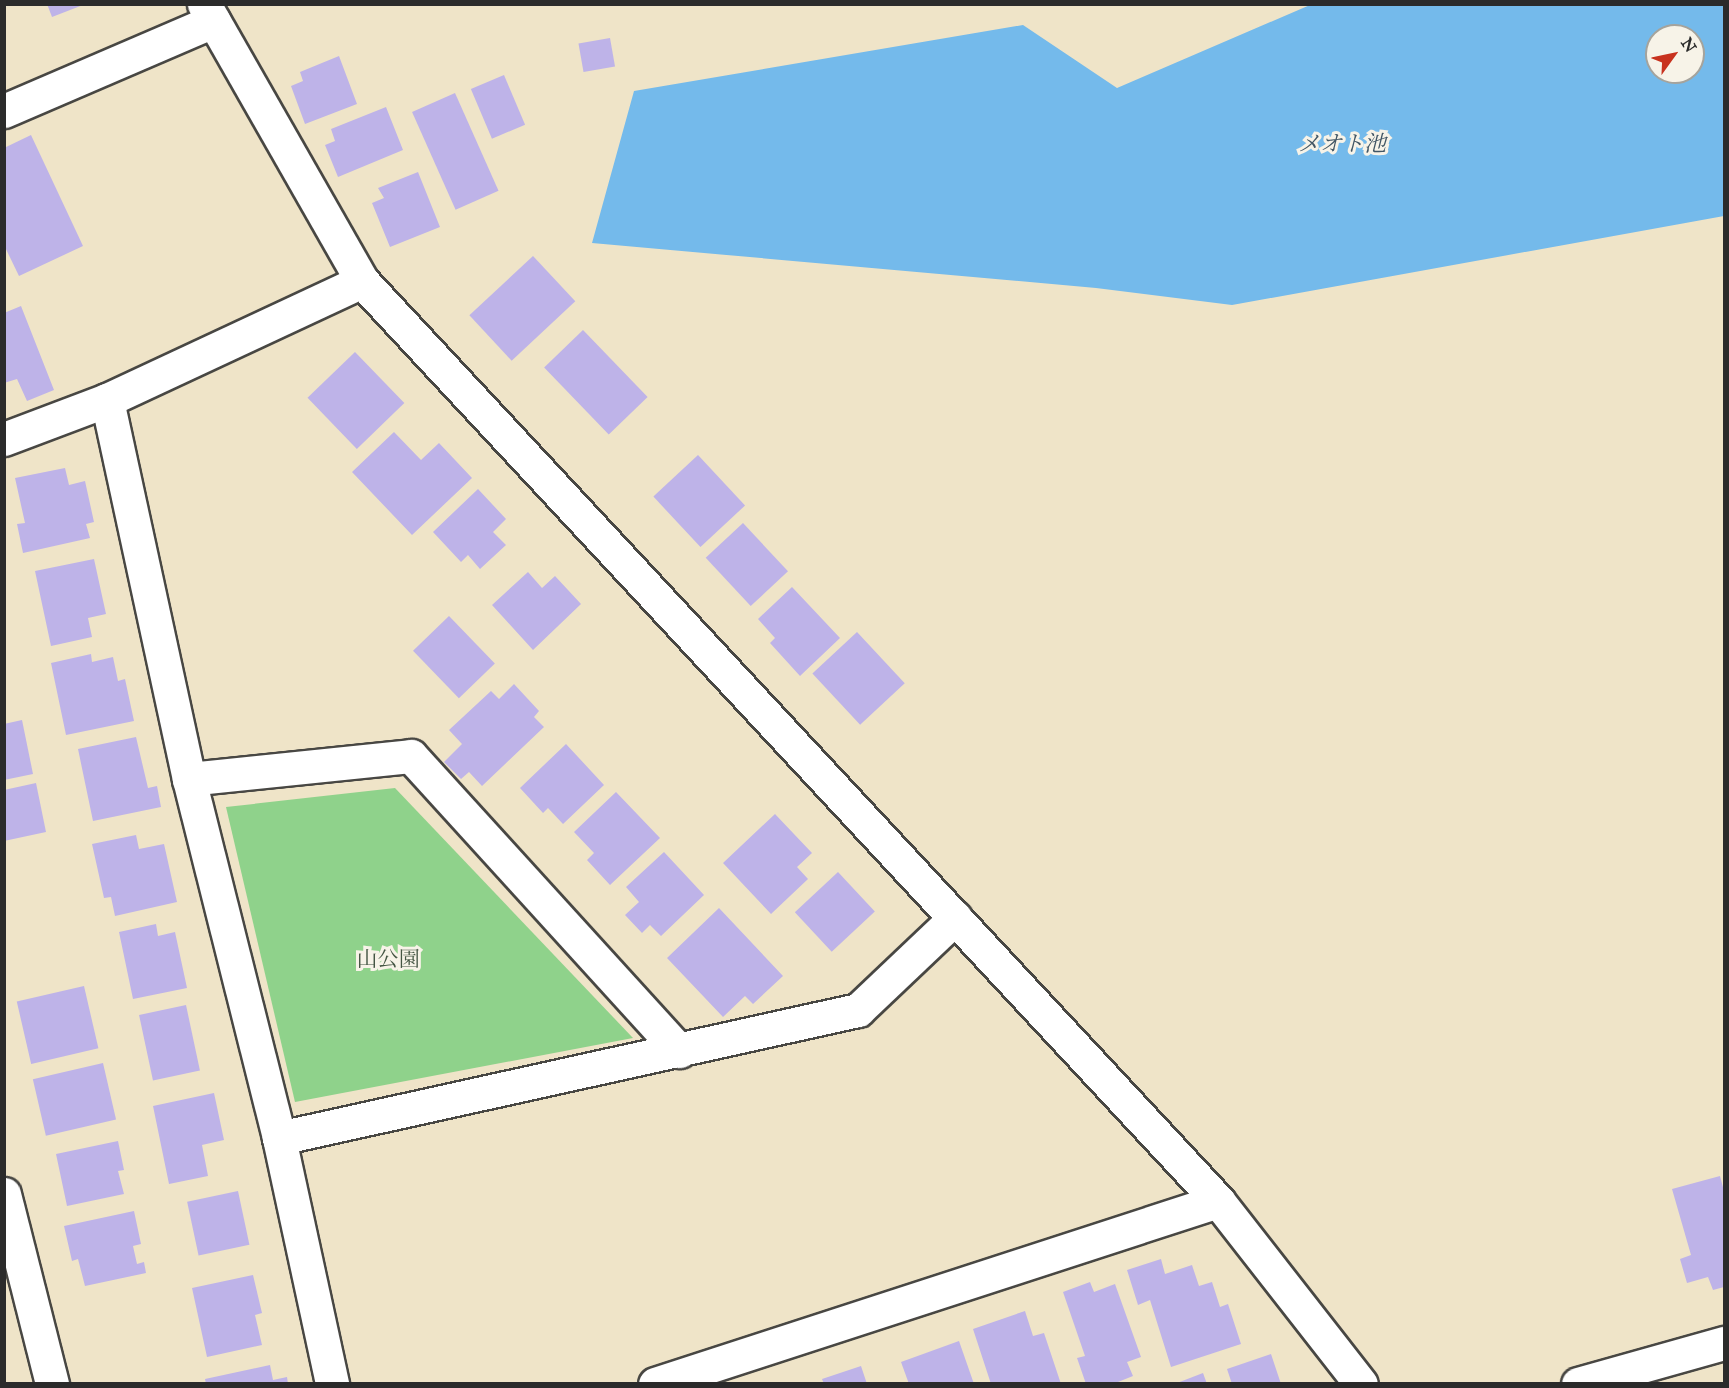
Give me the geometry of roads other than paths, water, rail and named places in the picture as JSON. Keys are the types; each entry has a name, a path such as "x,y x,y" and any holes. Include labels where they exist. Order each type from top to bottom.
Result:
{"street":[{"path":"4,111 209,13 363,281 1218,1201 1361,1383"},
{"path":"4,439 107,400 363,281"},
{"path":"107,400 189,779 279,1138 332,1383"},
{"path":"189,779 411,756 679,1051"},
{"path":"279,1138 858,1010 955,918"},
{"path":"4,1194 52,1383"},
{"path":"656,1383 1218,1201"},
{"path":"1578,1383 1724,1345"}],"water":[{"name":"メオト池","path":"1310,5 1724,5 1724,216 1232,305 1096,288 592,243 634,91 1023,25 1117,88"}],"park label":[{"name":"山公園","path":"388,959"}]}
